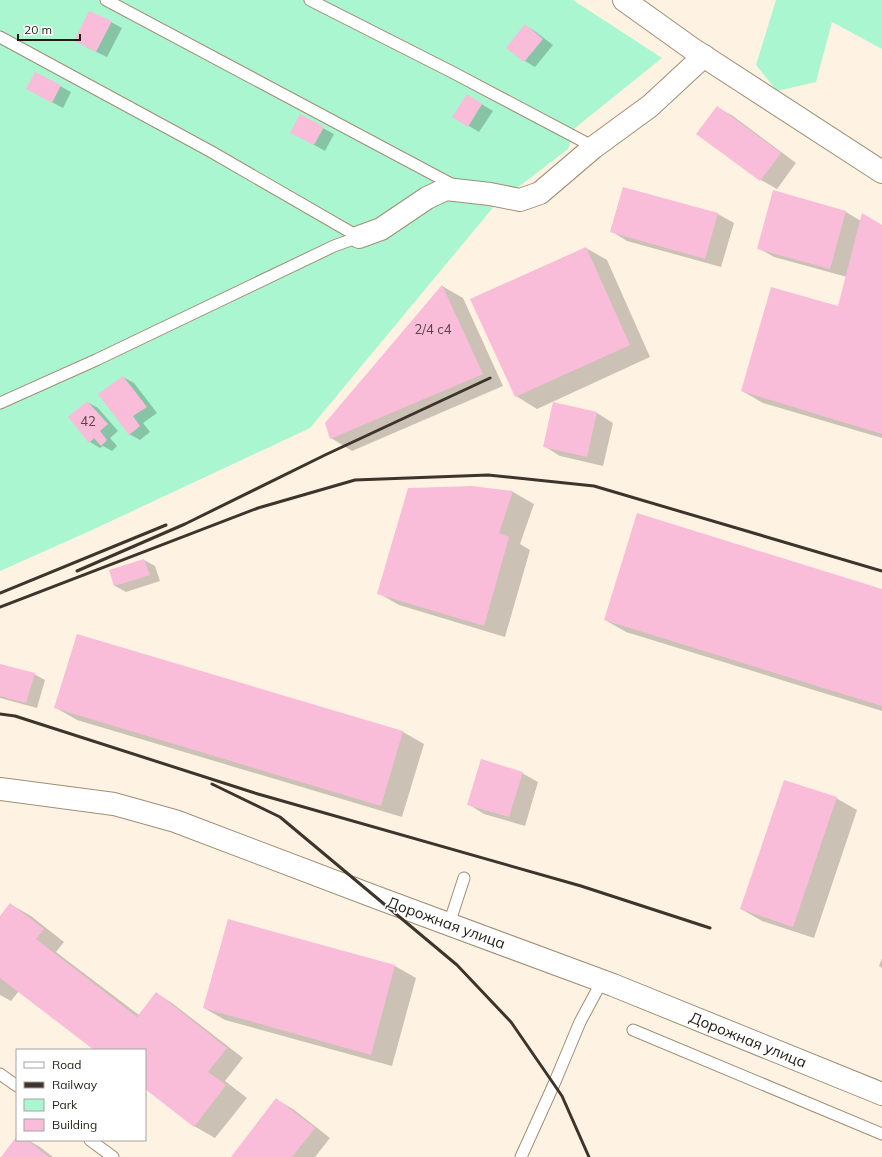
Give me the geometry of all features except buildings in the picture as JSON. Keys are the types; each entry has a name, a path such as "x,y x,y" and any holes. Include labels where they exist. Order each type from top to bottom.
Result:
{"street":[{"path":"624,0 704,56 882,172"},
{"path":"359,237 381,229 427,198 446,189 490,194 520,200 540,193 594,147 650,106 704,56"},
{"name":"Дорожная улица","path":"0,789 114,804 175,821 602,981 882,1094"}],"lane":[{"path":"106,0 464,191"},
{"path":"310,0 452,72 594,147"},
{"path":"0,36 210,151 359,237"},
{"path":"0,403 96,360 334,246 359,237"},
{"path":"449,924 464,878"},
{"path":"522,1157 580,1022 602,981"},
{"path":"633,1030 882,1134"},
{"path":"0,1074 16,1085"},
{"path":"91,1141 113,1157"}],"green space":[{"path":"0,0 573,0 662,58 575,128 568,149 496,204 310,428 92,530 0,571"},
{"path":"776,0 882,0 882,49 832,22 816,82 777,91 756,65"}],"railway":[{"path":"77,571 185,524 325,455 490,378"},
{"path":"0,607 258,508 355,480 488,475 594,486 882,571"},
{"path":"0,593 166,525"},
{"path":"0,714 15,716 258,794 581,886 710,928"},
{"path":"212,784 280,817 457,965 511,1022 562,1096 589,1157"}]}
